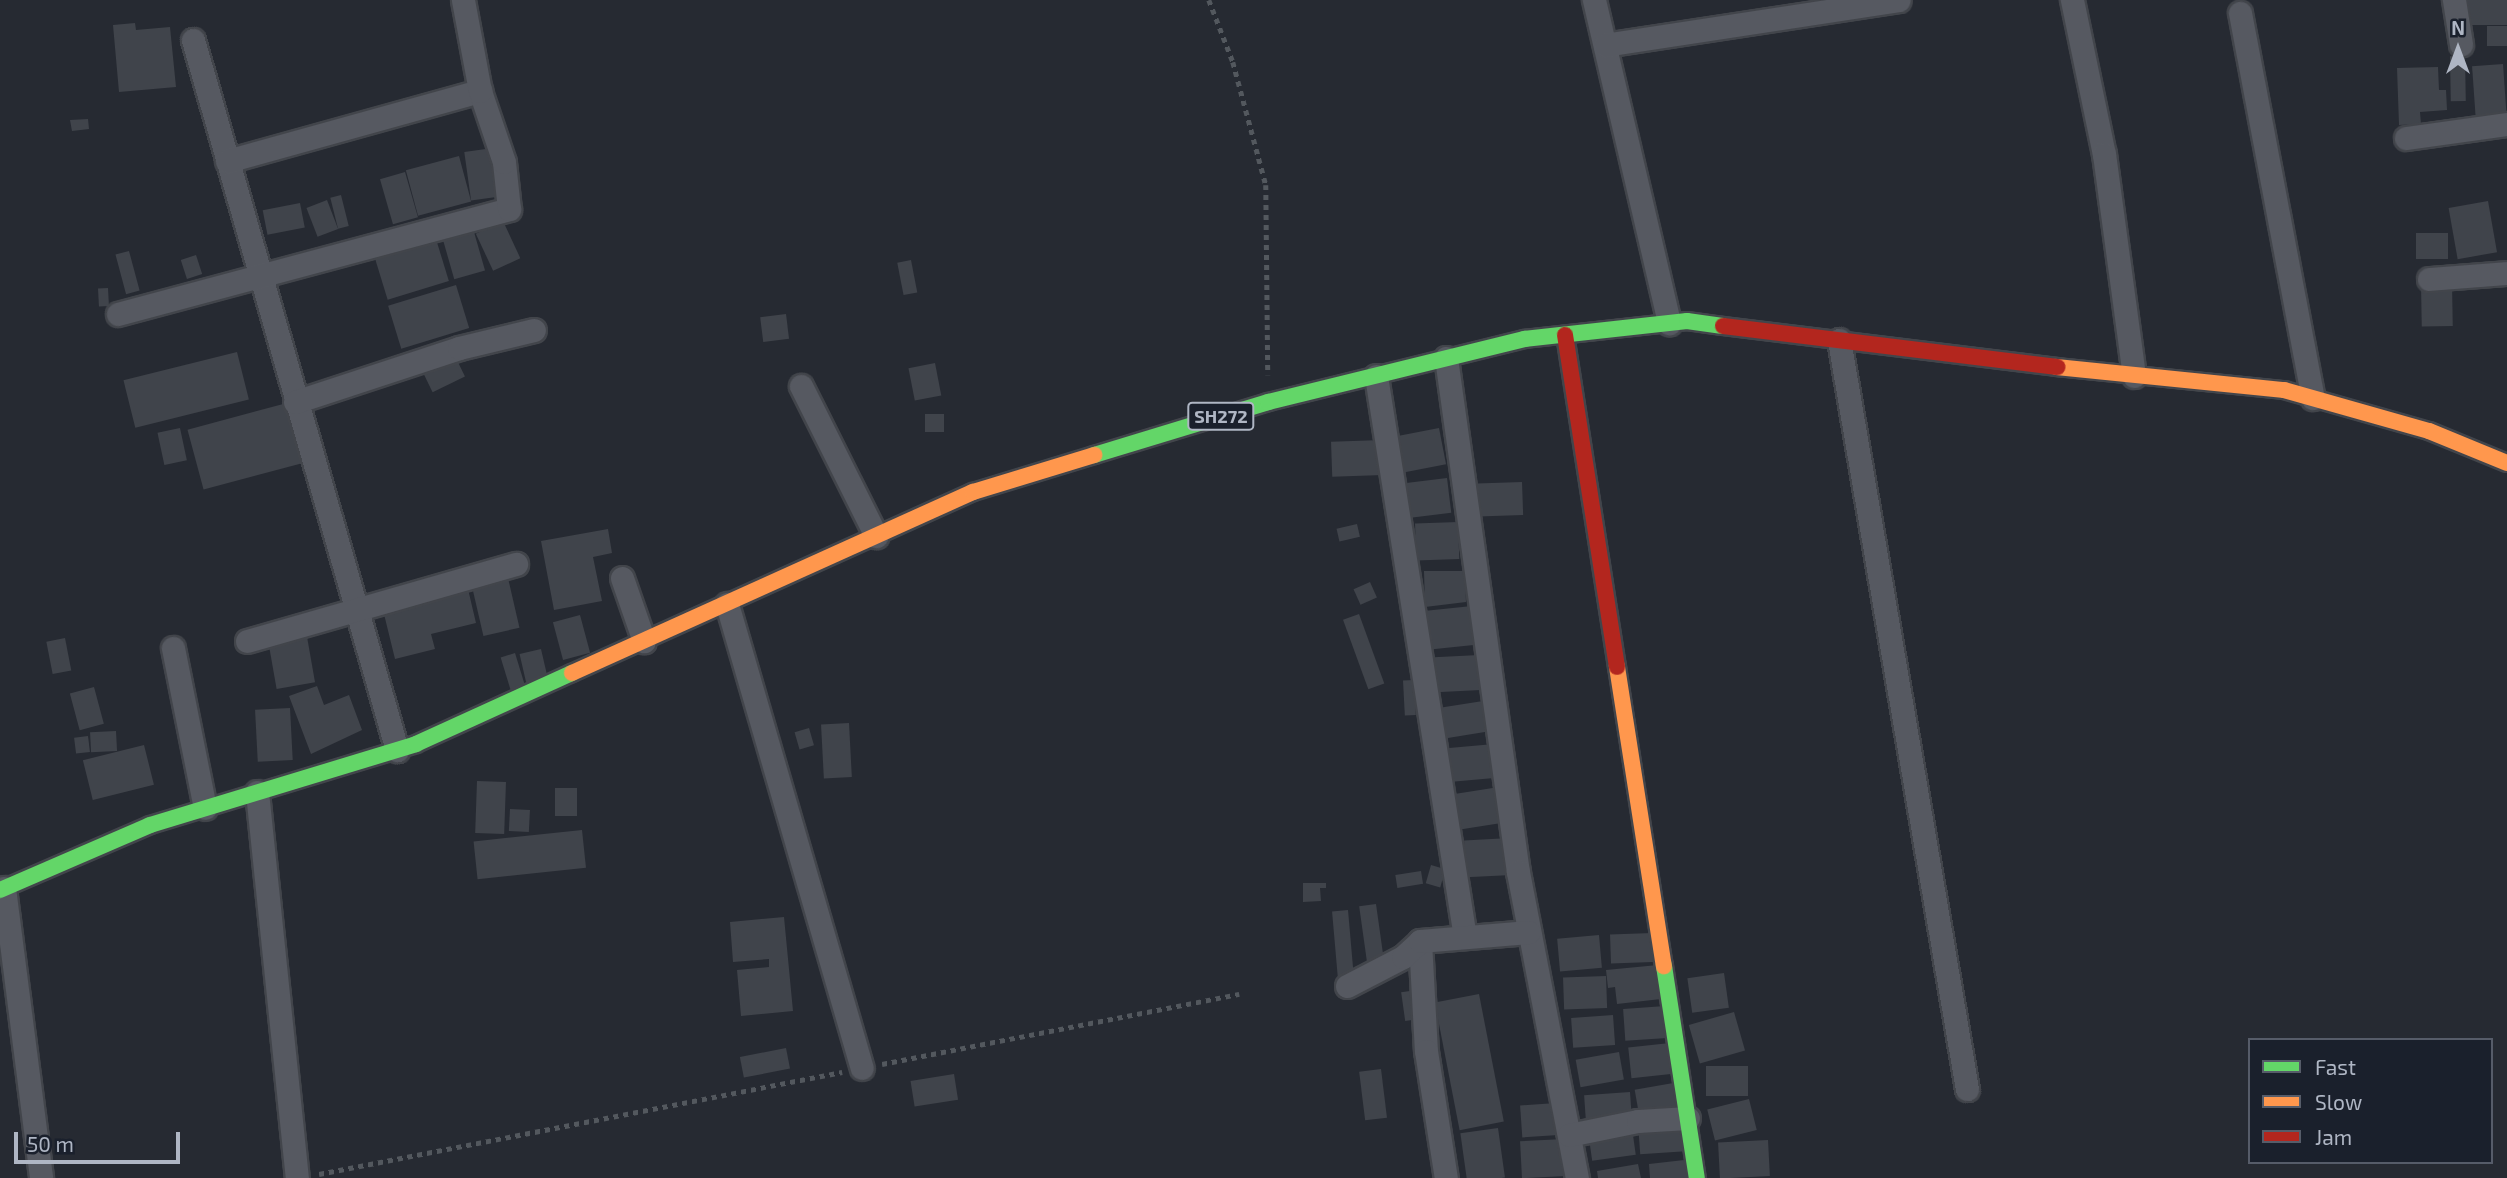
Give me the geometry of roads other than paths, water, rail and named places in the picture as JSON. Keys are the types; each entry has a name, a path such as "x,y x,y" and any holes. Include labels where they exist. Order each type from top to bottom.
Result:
{"main road":[{"name":"SH272","path":"2,889 150,825 397,750 973,492 1268,402 1524,339 1687,321 2134,376 2284,390 2430,431 2507,463"},
{"path":"1565,335 1697,1178"}],"street":[{"path":"118,314 509,209 504,162 480,92 463,0"},
{"path":"1594,0 1669,323"},
{"path":"1605,45 1899,0"},
{"path":"2072,0 2104,154 2134,376"},
{"path":"2454,0 2460,44"},
{"path":"2240,13 2313,398"},
{"path":"193,40 259,278 397,750"},
{"path":"227,161 480,92"},
{"path":"2406,138 2507,124"},
{"path":"2429,279 2507,273"},
{"path":"295,402 459,348 534,330"},
{"path":"1839,340 1967,1089"},
{"path":"1446,358 1529,932 1577,1178"},
{"path":"1376,376 1465,937"},
{"path":"801,386 876,536"},
{"path":"247,641 516,564"},
{"path":"622,578 644,641"},
{"path":"727,604 862,1068"},
{"path":"173,648 205,808"},
{"path":"257,792 306,1177"},
{"path":"2,889 41,1178"},
{"path":"1347,986 1403,957 1420,941 1529,932"},
{"path":"1420,941 1426,1051 1446,1178"},
{"path":"1569,1135 1638,1121 1688,1118"}]}
